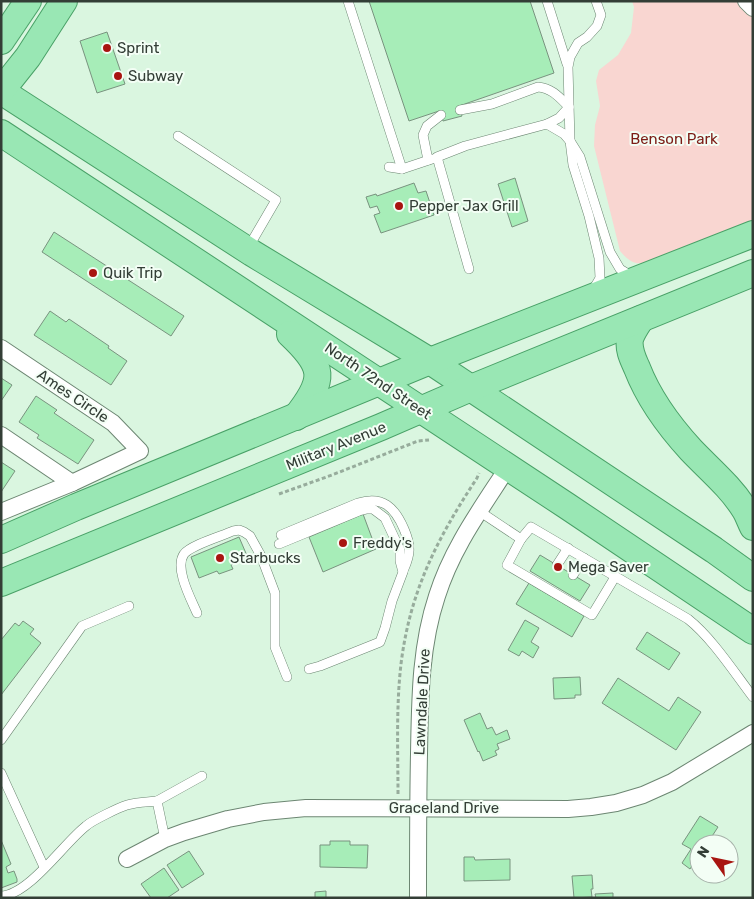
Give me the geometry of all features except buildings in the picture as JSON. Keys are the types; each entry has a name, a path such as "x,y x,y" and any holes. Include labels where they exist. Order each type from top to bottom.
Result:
{"main road":[{"path":"1,41 28,1"},
{"path":"64,1 28,57 1,91 247,250 472,388 753,578"},
{"name":"North 72nd Street","path":"1,134 753,630"},
{"path":"1,540 76,507 430,361 753,234"},
{"name":"Military Avenue","path":"1,582 753,273"},
{"path":"249,296 306,349 317,369 314,391 296,417"},
{"path":"641,319 630,340 631,354 638,373 668,423 729,490 745,510 753,527"}],"street":[{"path":"746,1 753,8"},
{"name":"Ames Circle","path":"1,348 114,423 140,451 72,483"},
{"path":"1,435 72,483"},
{"name":"Lawndale Drive","path":"418,898 420,687 426,636 437,596 451,560 466,531 508,467"},
{"path":"1,512 72,483"},
{"name":"Graceland Drive","path":"127,859 165,839 184,832 228,819 264,812 306,808 568,809 616,803 643,795 672,782 753,733"}],"lane":[{"path":"348,1 402,169"},
{"path":"547,1 568,67"},
{"path":"588,300 600,278 600,258 573,165 570,141 568,67 570,57 578,43 587,37 597,26 601,15 596,1"},
{"path":"460,110 492,104 538,87 545,88 554,93 570,106"},
{"path":"389,167 402,169 465,146 547,124 560,118 570,106"},
{"path":"441,115 427,126 424,136 469,269"},
{"path":"547,124 564,134 580,157 610,252 620,269 638,280"},
{"path":"178,136 276,200 247,250"},
{"path":"308,669 380,642 386,628 392,601 408,559 410,550 408,539 398,516 392,509 377,501 368,500 280,539 359,510 373,510 385,518 391,530 400,550 403,572"},
{"path":"479,512 522,539"},
{"path":"616,577 592,615 562,593 507,564 531,527 688,619 696,625 753,697"},
{"path":"197,613 184,583 182,561 184,555 191,549 233,531 239,530 244,532 250,536 261,556 275,593 275,647 287,677"},
{"path":"557,565 568,548"},
{"path":"573,575 584,558"},
{"path":"1,740 82,626 129,606"},
{"path":"1,773 44,867"},
{"path":"1,896 20,890 86,825 126,805 157,801 202,776"},
{"path":"157,801 165,839"}],"green space":[{"name":"Benson Park","path":"632,1 753,1 753,223 660,259 642,263 630,260 620,251 594,146 595,125 600,106 596,81 599,70 618,55 631,33 634,7"}],"place":[{"name":"Sprint","path":"107,48"},
{"name":"Subway","path":"118,76"},
{"name":"Pepper Jax Grill","path":"399,206"},
{"name":"Quik Trip","path":"93,273"},
{"name":"Freddy's","path":"343,543"},
{"name":"Starbucks","path":"220,558"},
{"name":"Mega Saver","path":"558,567"}]}
